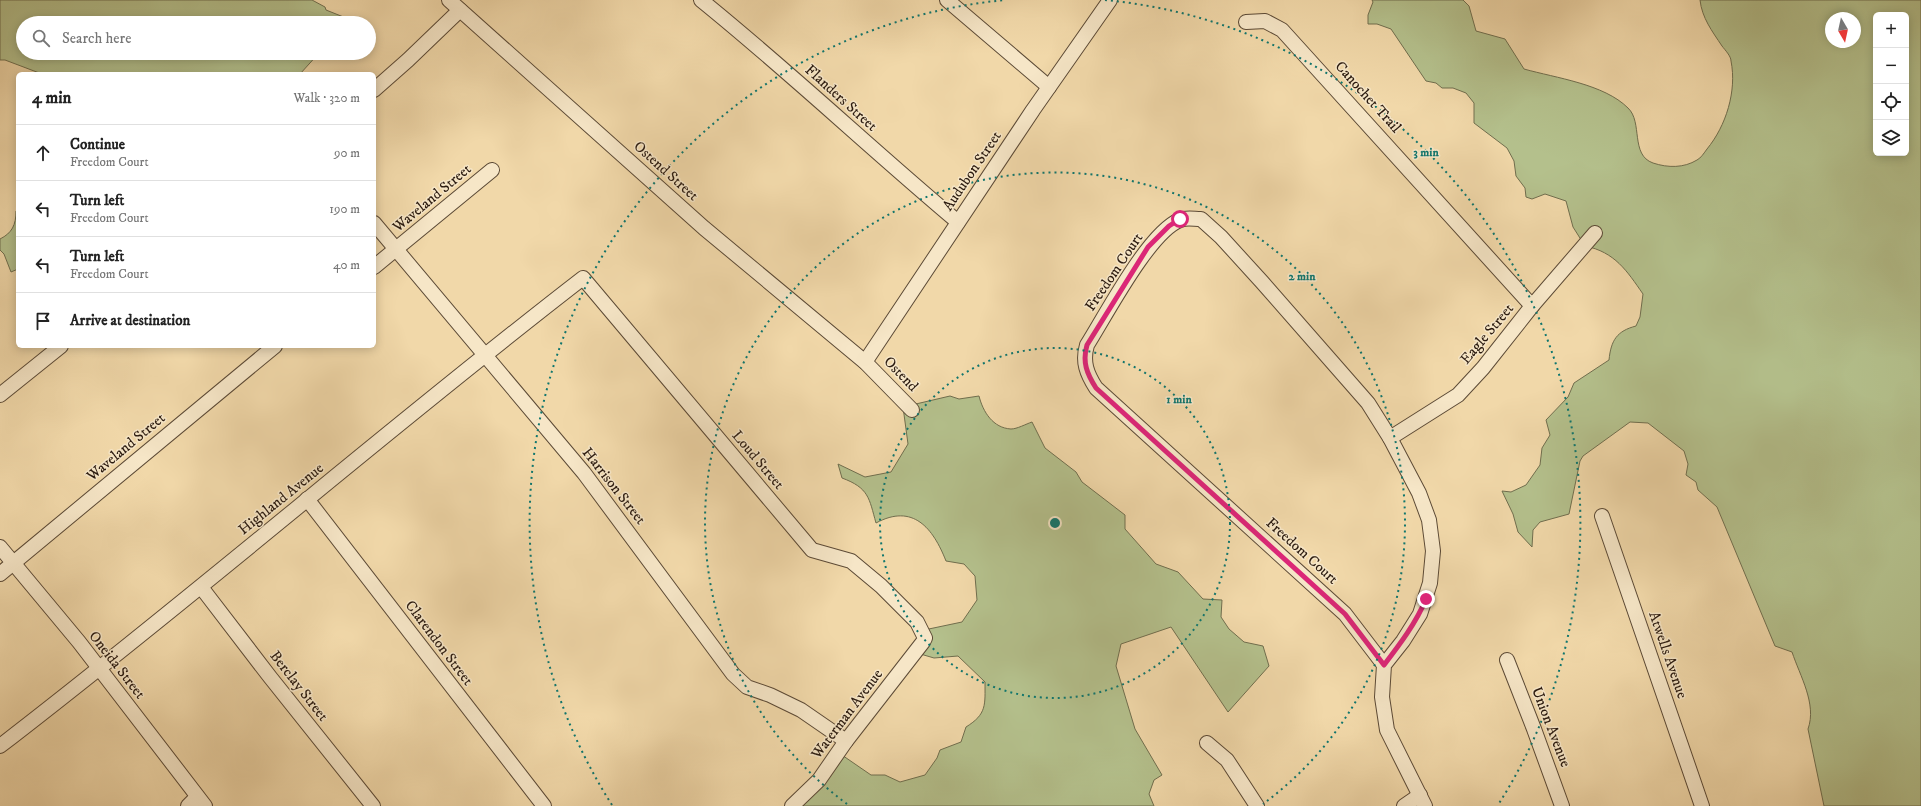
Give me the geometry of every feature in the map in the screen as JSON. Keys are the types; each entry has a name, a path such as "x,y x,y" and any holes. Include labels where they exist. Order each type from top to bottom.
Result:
{"street":[{"name":"Ostend Street","path":"449,0 704,228 865,362"},
{"name":"Flanders Street","path":"701,0 754,43 878,155 958,222"},
{"path":"947,0 1049,88"},
{"name":"Audubon Street","path":"865,362 958,222 1110,0"},
{"path":"376,88 460,10"},
{"name":"Canochet Trail","path":"1246,22 1266,22 1282,30 1532,306"},
{"name":"Waveland Street","path":"376,266 397,250 492,170"},
{"name":"Freedom Court","path":"1180,219 1201,219 1247,265 1318,349 1368,403 1410,474 1429,520 1434,551 1433,567 1427,594 1420,614 1403,641 1384,665 1345,614 1096,388 1087,375 1084,355 1087,345 1148,247 1169,226 1180,219"},
{"name":"Harrison Street","path":"376,225 584,473 733,674 747,687 770,695 801,710 846,741"},
{"name":"Eagle Street","path":"1390,438 1458,395 1483,368 1532,306 1595,234"},
{"name":"Highland Avenue","path":"0,746 201,587 484,354 583,278"},
{"name":"Loud Street","path":"583,278 812,550 851,561 881,586 917,622 925,638"},
{"path":"0,395 59,348"},
{"name":"Waveland Street","path":"0,574 273,348"},
{"name":"Ostend","path":"865,362 912,410"},
{"name":"Clarendon Street","path":"307,499 544,806"},
{"name":"Atwells Avenue","path":"1602,516 1702,806"},
{"name":"Oneida Street","path":"0,547 98,667 197,803"},
{"name":"Berclay Street","path":"201,587 270,677 373,806"},
{"name":"Waterman Avenue","path":"792,806 819,780 846,741 925,638"},
{"name":"Union Avenue","path":"1507,660 1562,806"},
{"path":"1384,665 1382,697 1388,730 1423,800 1404,806"},
{"path":"1207,743 1227,760 1257,806"}],"green space":[{"path":"0,0 312,0 325,7 326,10 341,16 16,16 16,60 313,60 302,72 37,72 5,60 0,60"},
{"path":"1372,0 1463,0 1469,6 1476,31 1505,39 1524,69 1593,87 1618,100 1628,108 1632,114 1635,121 1639,146 1646,159 1659,165 1681,166 1692,163 1698,159 1714,140 1725,119 1731,96 1731,59 1708,24 1701,7 1700,0 1921,0 1921,806 1824,806 1808,729 1810,719 1809,700 1792,652 1775,646 1717,507 1698,490 1696,482 1686,475 1688,464 1684,451 1648,423 1630,422 1583,456 1580,461 1569,514 1540,522 1533,530 1532,547 1518,532 1513,514 1502,491 1511,492 1526,485 1540,465 1542,448 1550,435 1546,420 1568,397 1574,383 1609,360 1611,347 1616,337 1629,328 1636,326 1640,317 1643,294 1626,270 1612,258 1595,249 1585,246 1573,227 1566,201 1545,194 1532,199 1526,197 1525,188 1516,176 1514,161 1507,148 1474,123 1474,103 1466,93 1453,88 1442,88 1436,83 1426,81 1391,29 1377,24 1368,24 1368,15 1373,2"},
{"path":"16,211 16,270 11,272 4,254 0,250 0,239 8,234 15,220"},
{"path":"950,396 959,399 979,396 983,408 990,418 999,426 1005,428 1013,429 1032,422 1045,448 1076,472 1082,482 1125,515 1125,529 1156,564 1178,572 1203,599 1222,600 1221,617 1229,629 1244,642 1263,646 1269,666 1228,712 1171,627 1121,644 1116,666 1135,729 1162,775 1154,780 1149,794 1154,806 793,806 839,753 871,775 885,775 900,782 925,775 937,758 940,750 961,742 966,727 978,718 985,703 985,682 958,656 934,658 917,653 924,630 962,622 977,600 975,576 964,564 946,561 935,538 920,522 901,516 889,518 876,523 872,507 863,490 842,478 838,464 865,477 891,472 908,444 903,407"}],"route":[{"path":"1180,219 1169,226 1148,247 1087,345 1084,355 1087,375 1096,388 1345,614 1384,665 1403,641 1420,614 1426,599"}]}
